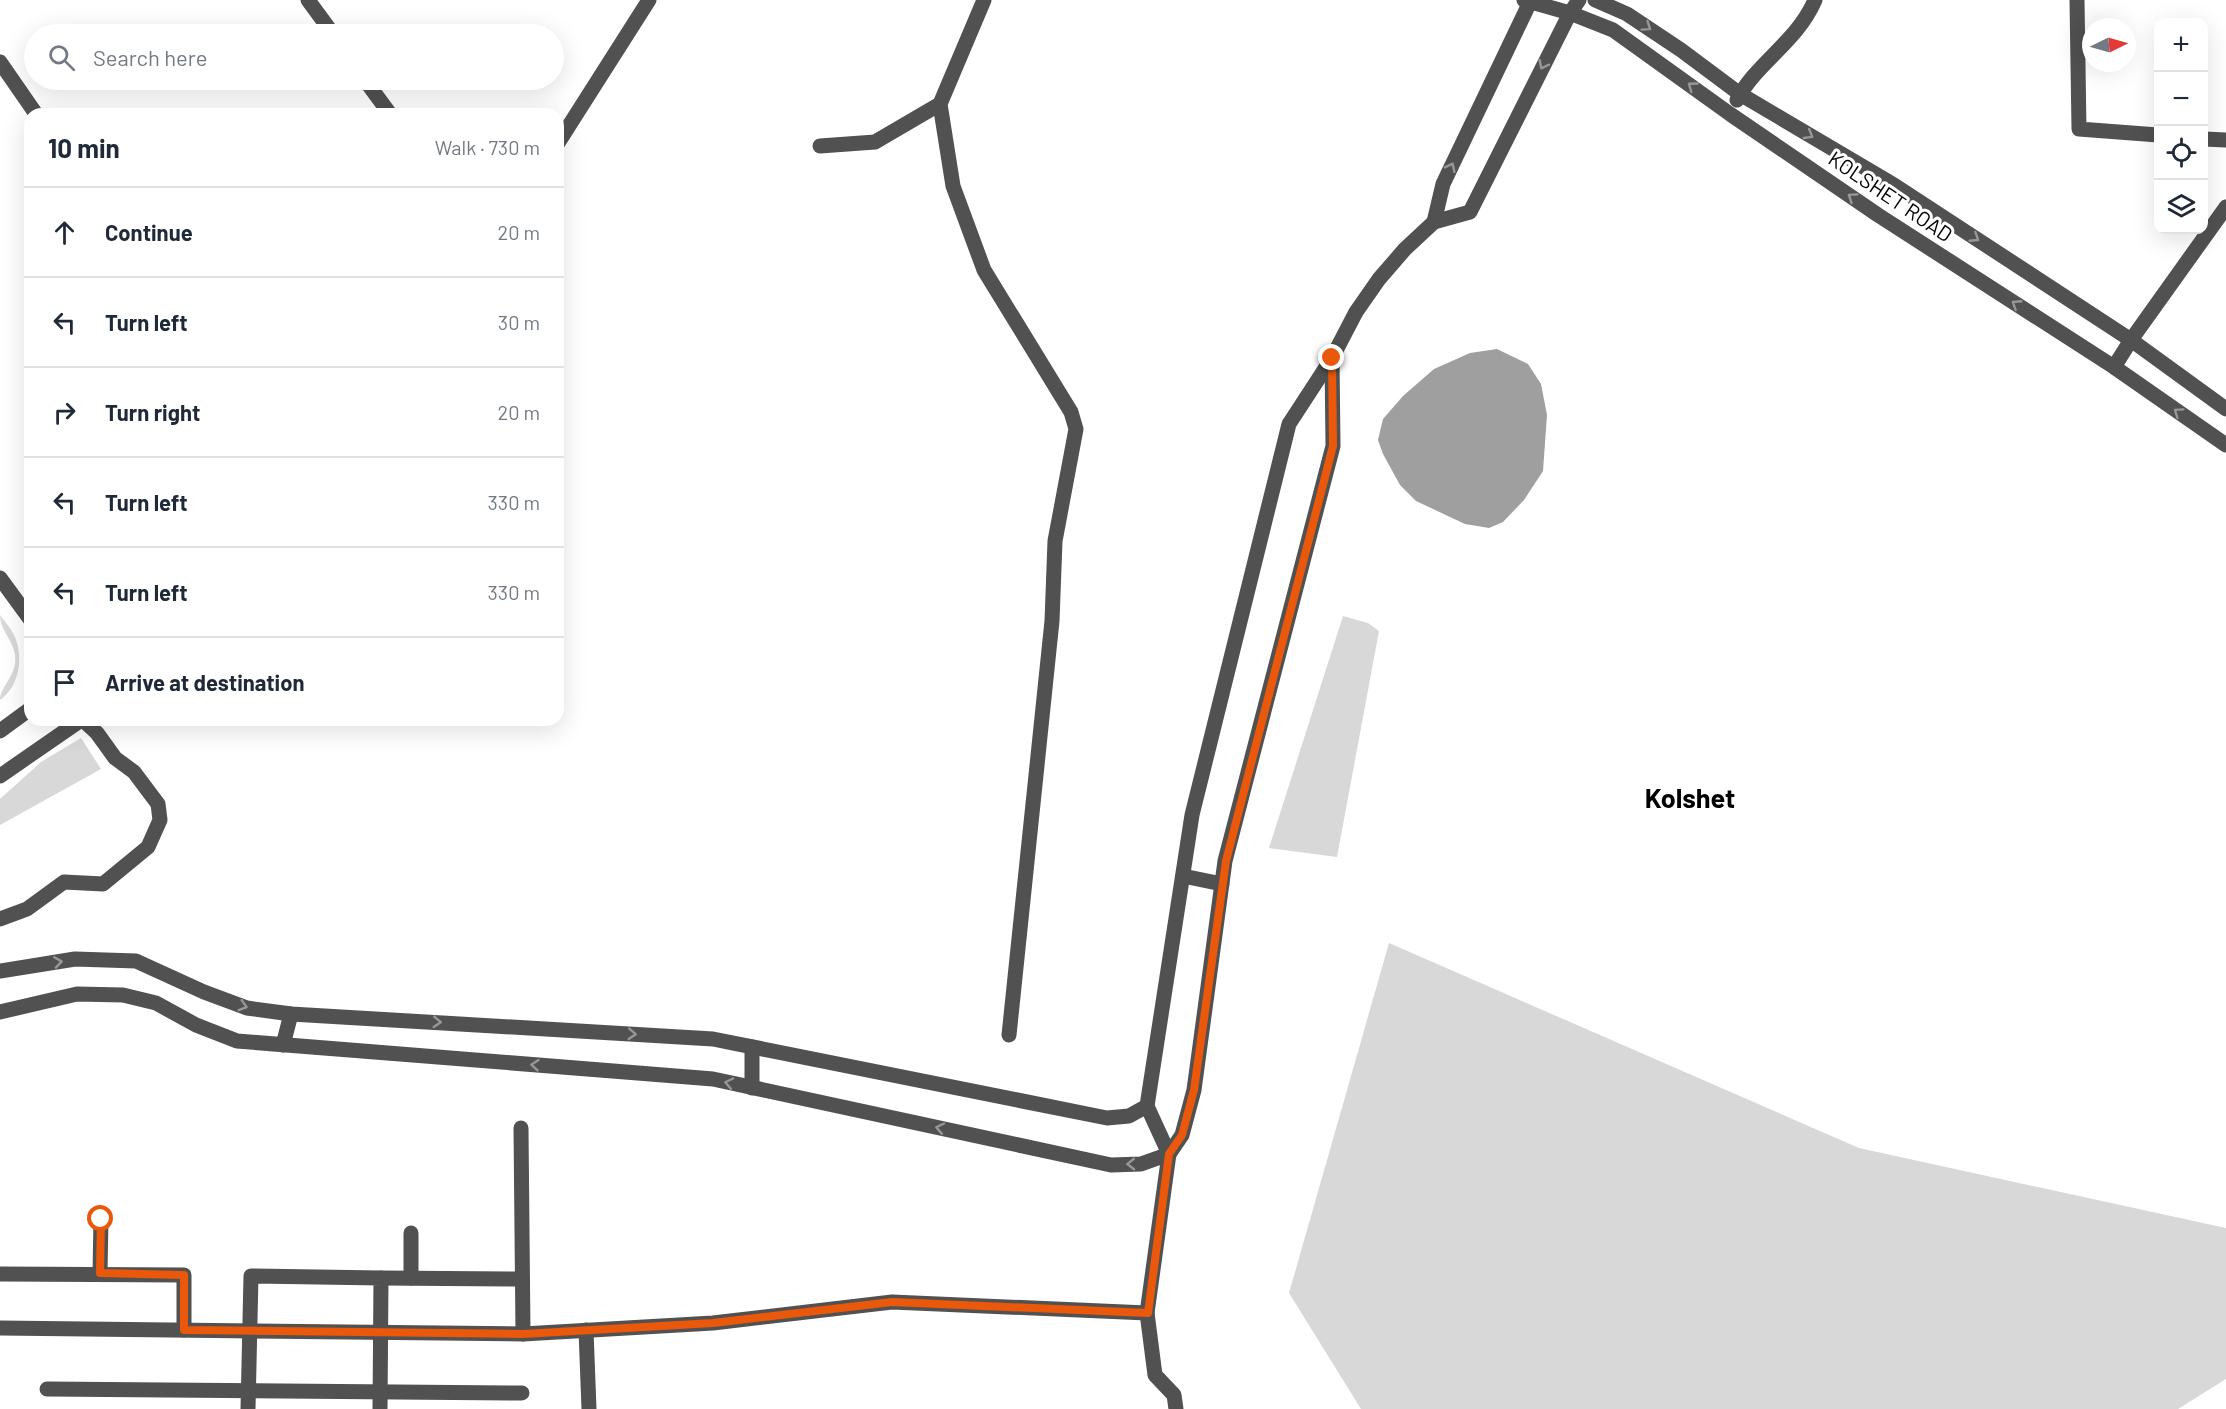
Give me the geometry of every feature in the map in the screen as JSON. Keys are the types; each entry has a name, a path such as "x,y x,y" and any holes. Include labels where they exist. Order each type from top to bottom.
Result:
{"street":[{"path":"308,0 326,24"},
{"path":"564,134 649,0"},
{"path":"984,0 940,104 953,186 984,270 1071,412 1076,429 1056,541 1052,621 1010,1035"},
{"path":"1169,1154 1147,1106 1192,815 1289,424 1332,358 1356,312 1379,279 1405,249 1434,222 1470,212 1570,13 1579,0"},
{"name":"KOLSHET ROAD","path":"1595,0 1627,14 1681,50 1740,94 1894,184 2131,340 2226,410"},
{"path":"1730,114 1740,94 1767,61 1789,41 1815,0"},
{"path":"2078,0 2079,129 2154,135"},
{"path":"1434,222 1443,184 1527,1"},
{"name":"KOLSHET ROAD","path":"1527,1 1570,13 1613,30 1730,114 1878,215 2114,367 2226,445"},
{"path":"0,62 32,108"},
{"path":"372,90 386,108"},
{"path":"820,146 875,142 940,104"},
{"path":"2208,139 2226,140"},
{"path":"2114,367 2226,207"},
{"path":"1176,1409 1174,1395 1155,1375 1148,1313 1169,1154 1182,1135 1194,1090 1226,861 1333,446 1332,358"},
{"path":"0,578 24,611"},
{"path":"0,731 24,713"},
{"path":"0,776 73,726"},
{"path":"0,919 27,909 64,882 103,884 148,847 160,820 158,804 134,772 115,758 97,733 89,726"},
{"path":"1183,876 1222,884"},
{"path":"0,971 75,959 136,961 204,992 248,1008 291,1014 713,1039 1107,1118 1129,1116 1147,1106"},
{"path":"0,1012 77,994 123,995 156,1003 195,1025 237,1041 713,1079 1111,1165 1141,1164 1169,1154"},
{"path":"283,1044 291,1014"},
{"path":"752,1047 752,1088"},
{"path":"520,1128 523,1334"},
{"path":"100,1273 101,1219"},
{"path":"411,1233 411,1278"},
{"path":"0,1274 184,1275 184,1330"},
{"path":"248,1409 251,1276 522,1279"},
{"path":"380,1409 381,1278"},
{"path":"0,1328 523,1334 713,1323 892,1302 1148,1313"},
{"path":"586,1330 589,1409"},
{"path":"47,1389 522,1393"}],"shaded area":[{"path":"1497,349 1528,364 1541,384 1547,415 1543,471 1524,500 1503,522 1489,528 1465,524 1416,501 1400,485 1378,440 1383,419 1403,396 1434,369 1470,353"},
{"path":"0,615 14,635 19,661 16,679 7,694 0,700 14,668 15,655"},
{"path":"1343,616 1368,623 1379,631 1337,857 1269,848"},
{"path":"81,738 101,769 0,825 0,799 41,762"},
{"path":"1389,943 1859,1148 2226,1228 2226,1379 2178,1409 1361,1409 1289,1293"}],"district":[{"name":"Kolshet","path":"1690,799"}],"route":[{"path":"101,1219 100,1273 184,1275 184,1330 523,1334 713,1323 892,1302 1148,1313 1169,1154 1182,1135 1194,1090 1226,861 1333,446 1332,358"}]}
